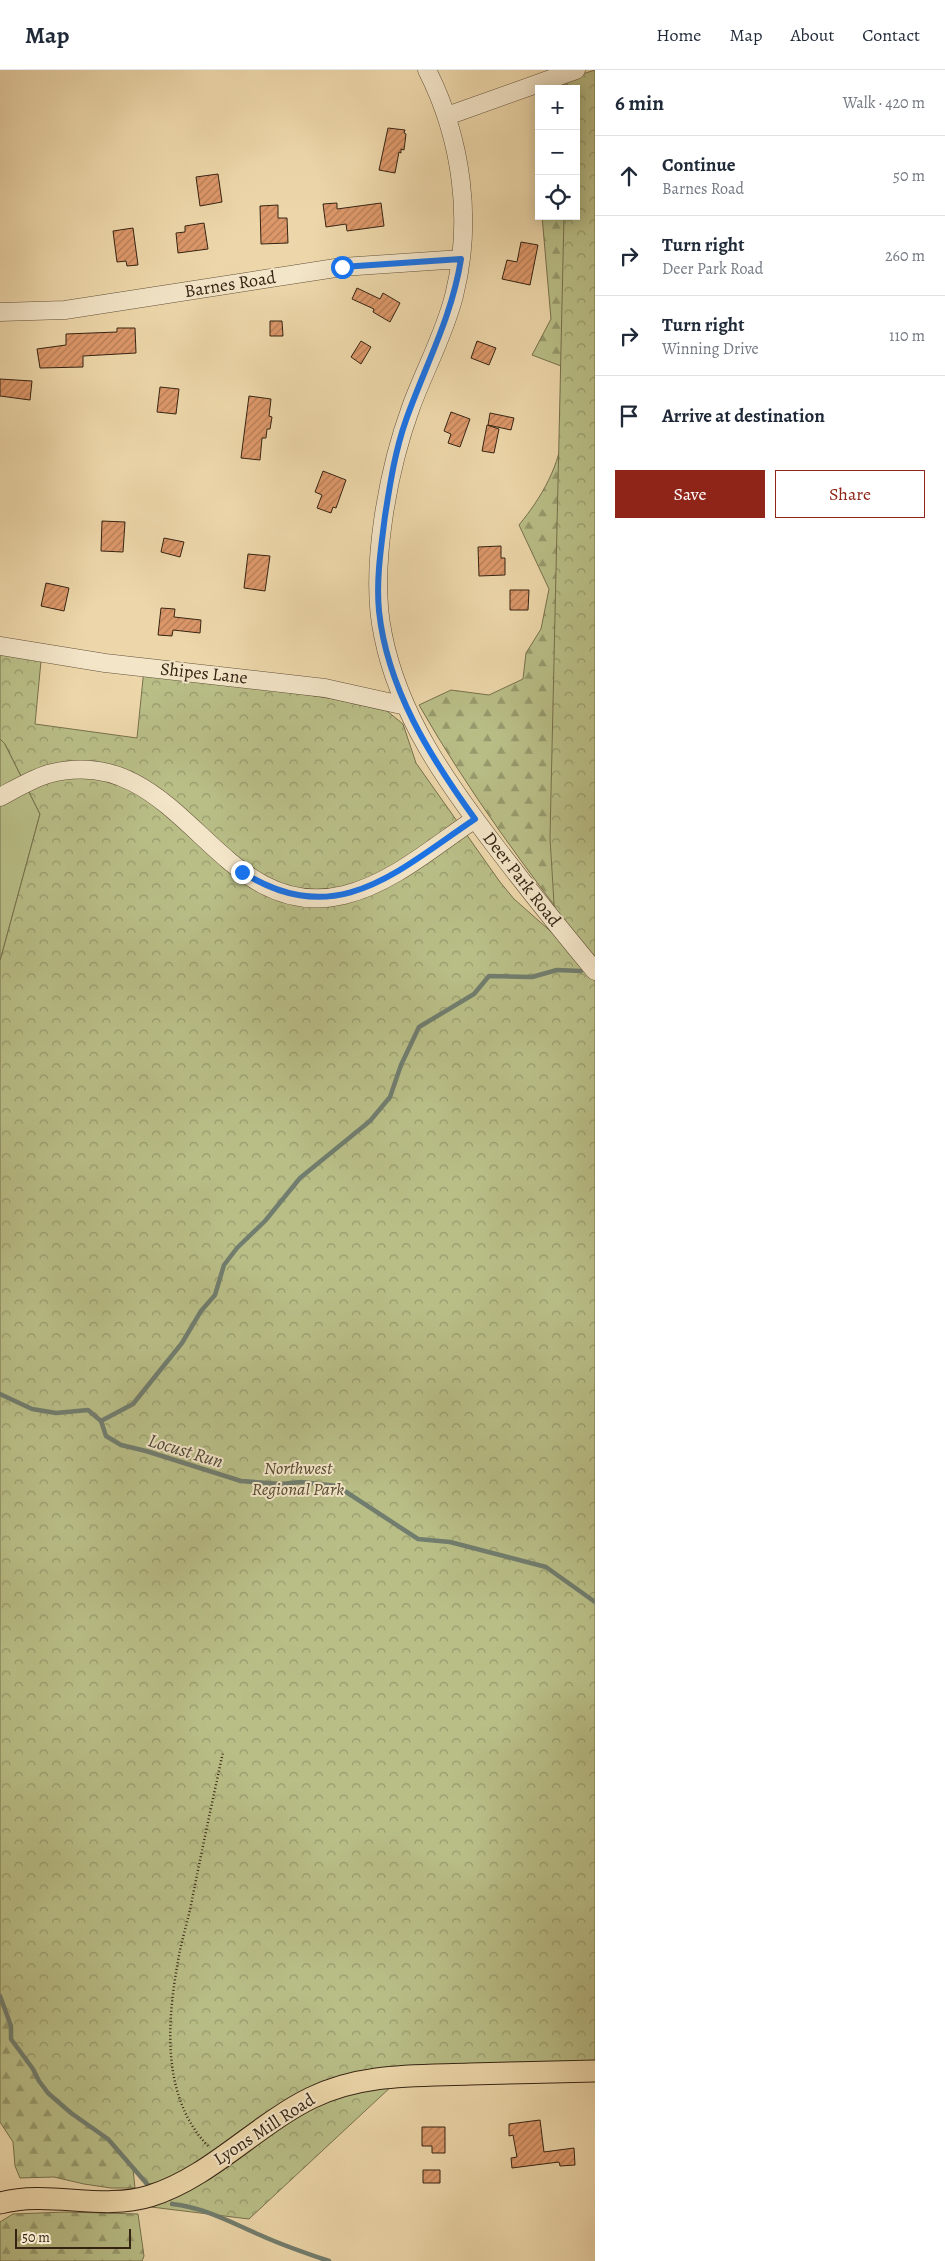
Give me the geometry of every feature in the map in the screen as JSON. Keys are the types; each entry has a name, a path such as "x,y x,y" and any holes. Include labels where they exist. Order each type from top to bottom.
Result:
{"main road":[{"name":"Lyons Mill Road","path":"0,2203 38,2198 117,2201 141,2198 174,2186 220,2158 298,2104 330,2090 360,2081 409,2076 595,2071"}],"street":[{"name":"Deer Park Road","path":"427,70 447,116 456,152 462,189 463,225 461,259 449,312 405,424 392,476 382,538 378,582 380,621 389,659 406,706 429,751 475,819 595,970"},
{"path":"447,116 576,70"},
{"name":"Barnes Road","path":"0,312 65,310 342,267 461,259"},
{"name":"Shipes Lane","path":"0,646 105,662 325,688 406,706"},
{"path":"0,797 48,774 98,770 119,775 142,785 165,802 242,872 273,889 305,897 342,895 369,887 405,866 475,819"}],"path":[{"path":"220,2158 202,2140 182,2103 173,2079 170,2027 178,1960 223,1752"}],"green space":[{"name":"Northwest Regional Park","path":"595,70 595,2063 292,2097 260,2116 193,2166 166,2182 147,2184 108,2139 71,2113 48,2093 11,2039 11,2026 0,1996 0,961 40,814 5,744 0,739 0,654 41,661 35,724 137,738 144,669 334,699 387,711 403,724 416,763 500,882 514,899 556,936 550,838 564,220 580,220 580,85 567,85 567,79"},
{"path":"595,73 588,949 499,830 419,705 451,690 489,695 523,679 526,653 541,629 549,589 519,525 535,504 554,468 563,428 561,366 532,355 551,319 542,220 580,220 580,85 563,85"},
{"path":"0,739 5,744 40,814 0,961"},
{"path":"0,1986 132,2159 135,2188 111,2188 54,2177 20,2178 15,2166 13,2142 0,2122"},
{"path":"394,2084 249,2219 143,2206 320,2101"},
{"path":"66,2212 138,2214 144,2256 142,2261 0,2261 0,2222 13,2214"}],"building":[{"path":"388,128 405,130 404,133 406,134 404,150 401,149 401,153 399,152 395,173 379,170"},
{"path":"218,174 222,202 200,206 196,177"},
{"path":"337,203 337,209 381,203 384,226 347,231 346,224 326,227 323,204"},
{"path":"278,205 278,218 287,218 288,243 261,244 260,206"},
{"path":"204,223 208,249 178,253 176,233 185,232 185,226"},
{"path":"133,228 138,265 127,266 126,261 117,262 113,231"},
{"path":"521,242 538,245 530,285 502,279 507,260 517,262"},
{"path":"357,288 380,299 383,293 400,303 390,322 373,312 374,309 352,299"},
{"path":"270,321 282,321 283,336 270,336"},
{"path":"117,328 135,328 136,353 83,356 83,367 40,368 37,349 66,345 66,334 117,332"},
{"path":"361,341 371,347 361,364 351,357"},
{"path":"477,341 496,348 489,365 471,358"},
{"path":"0,379 32,381 30,400 0,396"},
{"path":"160,387 179,389 176,414 157,412"},
{"path":"249,396 271,399 269,416 272,417 270,429 267,429 266,438 262,438 260,460 241,458"},
{"path":"451,412 470,419 460,447 448,443 451,434 444,431"},
{"path":"490,413 514,418 511,430 488,425"},
{"path":"487,425 499,429 494,453 482,451"},
{"path":"323,471 346,480 336,508 333,507 331,513 317,508 322,495 315,492"},
{"path":"102,521 125,522 123,552 101,551"},
{"path":"164,538 184,542 180,557 161,552"},
{"path":"501,546 501,558 505,558 505,575 479,576 478,547"},
{"path":"248,554 270,556 265,591 244,588"},
{"path":"46,583 69,588 64,611 41,606"},
{"path":"510,590 529,590 528,610 510,610"},
{"path":"161,608 175,609 174,617 201,620 200,633 173,630 172,636 158,635"},
{"path":"540,2120 544,2152 574,2148 575,2165 560,2166 559,2162 512,2168 511,2158 517,2157 513,2135 509,2136 509,2124"},
{"path":"422,2127 445,2127 445,2153 432,2153 432,2146 422,2146"},
{"path":"423,2170 440,2170 440,2183 423,2183"}],"waterway":[{"path":"101,1421 133,1404 182,1343 201,1311 215,1295 224,1265 237,1248 265,1221 300,1178 370,1121 390,1097 401,1065 419,1027 474,994 489,976 532,977 557,970 581,971"},
{"name":"Locust Run","path":"0,1394 32,1409 56,1413 88,1410 101,1421 106,1436 121,1445 241,1481 281,1484 301,1482 337,1486 418,1539 450,1542 546,1567 595,1602"},
{"path":"0,1996 11,2026 11,2039 48,2093 71,2113 108,2139 147,2184"},
{"path":"172,2204 207,2212 277,2242 329,2261"}],"route":[{"path":"242,872 273,889 288,894 305,897 342,895 361,890 390,876 475,819 446,779 406,706 386,647 380,621 378,594 382,538 397,452 412,405 449,312 461,259 342,267"}]}
